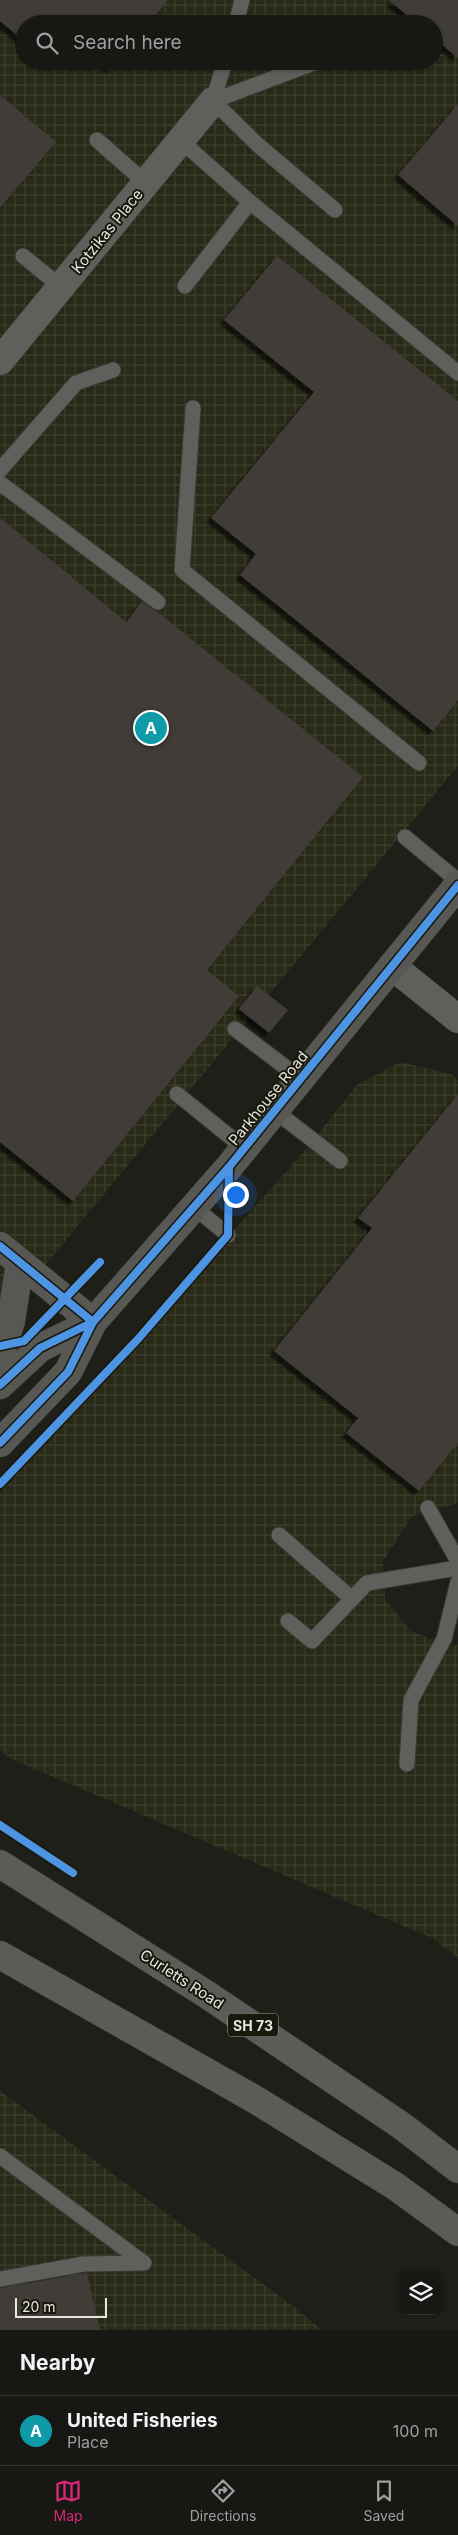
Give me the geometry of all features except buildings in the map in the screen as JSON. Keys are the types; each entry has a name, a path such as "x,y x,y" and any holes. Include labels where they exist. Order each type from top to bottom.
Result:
{"highway":[{"name":"Curletts Road","path":"0,1864 213,1998 402,2126 458,2169"},
{"path":"0,1954 330,2145 395,2186 458,2232"}],"street":[{"name":"Kotzikas Place","path":"0,361 213,101"},
{"name":"Parkhouse Road","path":"0,1443 68,1372 93,1322 195,1208 302,1079 458,885"},
{"path":"392,966 458,1020"},
{"path":"10,1255 93,1322"},
{"path":"0,1354 11,1321 10,1255"},
{"name":"Parkhouse Road","path":"0,1385 40,1348 93,1322"}],"lane":[{"path":"238,15 242,0"},
{"path":"213,101 222,70"},
{"path":"213,101 295,70"},
{"path":"213,101 258,145 335,210"},
{"path":"96,140 146,184"},
{"path":"181,141 250,202 458,373"},
{"path":"185,286 250,202"},
{"path":"23,256 61,287"},
{"path":"0,470 76,383 113,370"},
{"path":"194,408 182,570 419,763"},
{"path":"0,483 158,602"},
{"path":"405,837 458,881"},
{"path":"235,1029 302,1079"},
{"path":"177,1094 244,1148"},
{"path":"275,1110 340,1161"},
{"path":"195,1208 228,1235"},
{"path":"428,1508 458,1561"},
{"path":"279,1535 351,1598"},
{"path":"288,1621 312,1641 367,1583 458,1568"},
{"path":"407,1764 411,1700 444,1639 458,1582"},
{"path":"0,2156 144,2263 84,2264 0,2279"}],"shaded area":[{"path":"0,0 458,0 458,766 0,1320"},
{"path":"400,1062 451,1074 458,1080 458,1503 412,1516 383,1561 385,1600 411,1631 450,1646 458,1645 458,1958 434,1939 11,1759 0,1750 0,1492 302,1154 357,1085"},
{"path":"0,2091 297,2309 322,2330 0,2330"}],"cycle path":[{"path":"0,1443 68,1372 93,1322 229,1167 458,885"},
{"path":"0,1484 139,1338 228,1235 229,1167"},
{"path":"0,1246 93,1322"},
{"path":"0,1346 24,1341 100,1262"},
{"path":"0,1385 40,1348 93,1322"},
{"path":"0,1825 73,1873"}],"place":[{"name":"United Fisheries","path":"151,728"}]}
